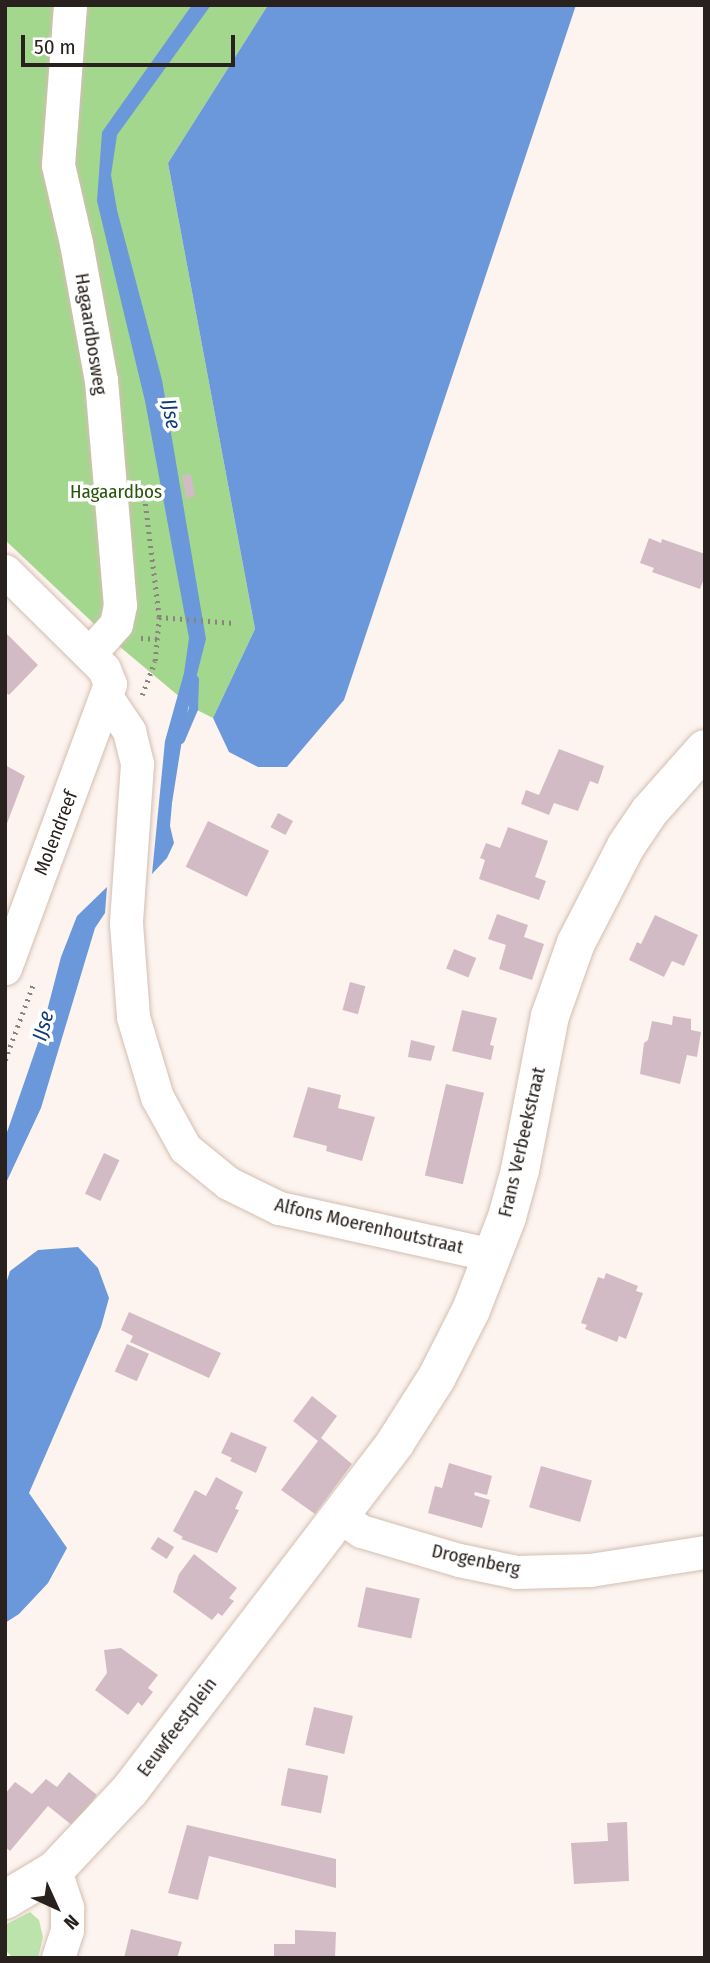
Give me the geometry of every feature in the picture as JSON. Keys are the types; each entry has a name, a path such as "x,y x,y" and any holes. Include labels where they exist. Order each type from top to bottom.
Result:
{"main road":[{"name":"Frans Verbeekstraat","path":"332,1523 395,1443 437,1377 471,1310 494,1255 520,1170 550,1016 576,943 626,846 649,812 705,749"},
{"name":"Eeuwfeestplein","path":"5,1900 55,1870 130,1790 332,1523"}],"street":[{"name":"Hagaardbosweg","path":"70,5 58,165 101,380 120,605 116,624 89,654"},
{"name":"Alfons Moerenhoutstraat","path":"5,571 109,677 107,698 129,731 136,764 126,923 133,1017 157,1097 185,1148 229,1182 279,1208 494,1255"},
{"name":"Molendreef","path":"5,968 107,698"},
{"name":"Drogenberg","path":"332,1523 459,1560 516,1572 590,1570 705,1552"},
{"path":"55,1870 67,1908 67,1930 58,1958"}],"path":[{"path":"159,617 234,623"},
{"path":"5,1060 19,1024"}],"green space":[{"name":"Hagaardbos","path":"5,5 268,5 168,163 255,629 213,718 193,708 107,636 5,540"},
{"path":"30,1912 39,1920 43,1937 38,1958 13,1958 5,1950 5,1925"}],"water":[{"path":"192,5 211,5 117,135 111,175 117,210 162,380 206,639 185,721 172,803 170,826 174,843 167,858 152,874 165,741 184,673 189,638 145,401 97,201 102,132"},
{"path":"268,5 576,5 344,700 287,767 258,767 229,752 213,718 255,629 168,163"},
{"path":"107,887 105,913 95,928 41,1108 5,1185 5,1138 41,1034 61,957 77,916"},
{"path":"78,1247 98,1268 109,1298 101,1327 29,1493 67,1548 48,1583 19,1614 5,1623 5,1287 10,1271 38,1250"}],"building":[{"path":"191,474 195,497 186,498 182,476"},
{"path":"649,538 661,543 662,539 705,554 705,576 700,589 652,572 654,568 640,563"},
{"path":"5,632 38,665 9,695 5,692"},
{"path":"559,749 604,766 598,784 590,781 578,811 554,803 549,815 521,804 526,790 539,795"},
{"path":"5,765 25,776 6,826 5,826"},
{"path":"278,813 293,821 285,835 270,827"},
{"path":"208,821 269,851 247,897 186,867"},
{"path":"508,827 548,841 535,877 546,881 539,900 479,879 485,860 480,858 486,843 500,848"},
{"path":"497,914 528,925 524,937 544,944 532,980 499,969 506,945 488,939"},
{"path":"655,915 698,935 684,966 672,961 664,977 629,960 637,942 641,944"},
{"path":"454,949 476,958 468,977 446,968"},
{"path":"350,982 365,986 358,1014 342,1010"},
{"path":"462,1010 497,1018 490,1045 494,1046 491,1060 452,1051"},
{"path":"673,1016 691,1019 691,1030 701,1032 697,1057 687,1055 680,1084 640,1074 644,1043 648,1040 652,1021 672,1025"},
{"path":"411,1040 435,1046 431,1061 408,1057"},
{"path":"446,1084 484,1093 463,1184 425,1176"},
{"path":"308,1087 341,1095 338,1108 375,1117 362,1161 326,1151 327,1146 293,1137"},
{"path":"104,1153 119,1160 100,1201 85,1194"},
{"path":"606,1273 638,1286 636,1291 643,1293 626,1339 619,1336 617,1342 585,1329 587,1325 581,1323 598,1277 604,1279"},
{"path":"129,1312 221,1353 209,1378 130,1342 133,1336 121,1330"},
{"path":"127,1344 149,1354 137,1381 115,1371"},
{"path":"312,1396 337,1416 321,1438 352,1464 315,1514 281,1490 318,1441 293,1421"},
{"path":"231,1432 267,1447 256,1473 230,1461 232,1458 221,1453"},
{"path":"449,1463 492,1476 487,1495 475,1492 474,1495 490,1500 482,1528 428,1513 435,1486 442,1488"},
{"path":"541,1466 592,1481 580,1522 529,1507"},
{"path":"216,1477 243,1492 235,1509 239,1510 217,1553 181,1539 183,1537 173,1531 195,1490 206,1496"},
{"path":"158,1537 174,1547 167,1559 151,1549"},
{"path":"194,1554 237,1588 229,1598 234,1601 222,1616 218,1613 212,1620 173,1592 179,1574"},
{"path":"366,1587 420,1598 411,1639 357,1627"},
{"path":"121,1648 158,1675 148,1688 153,1692 142,1706 138,1702 128,1715 95,1690 107,1673 104,1650"},
{"path":"314,1707 353,1716 344,1754 305,1745"},
{"path":"288,1768 328,1776 321,1813 281,1805"},
{"path":"69,1772 97,1795 73,1826 48,1806 10,1851 5,1847 5,1794 15,1782 32,1794 46,1779 57,1787"},
{"path":"627,1822 629,1881 574,1884 571,1843 608,1841 607,1823"},
{"path":"187,1825 336,1859 336,1888 209,1856 198,1900 168,1893"},
{"path":"131,1929 182,1942 177,1958 124,1958"},
{"path":"295,1930 336,1932 335,1958 274,1958 274,1944 295,1944"}],"waterway":[{"name":"IJse","path":"180,739 193,708 194,679"}]}
